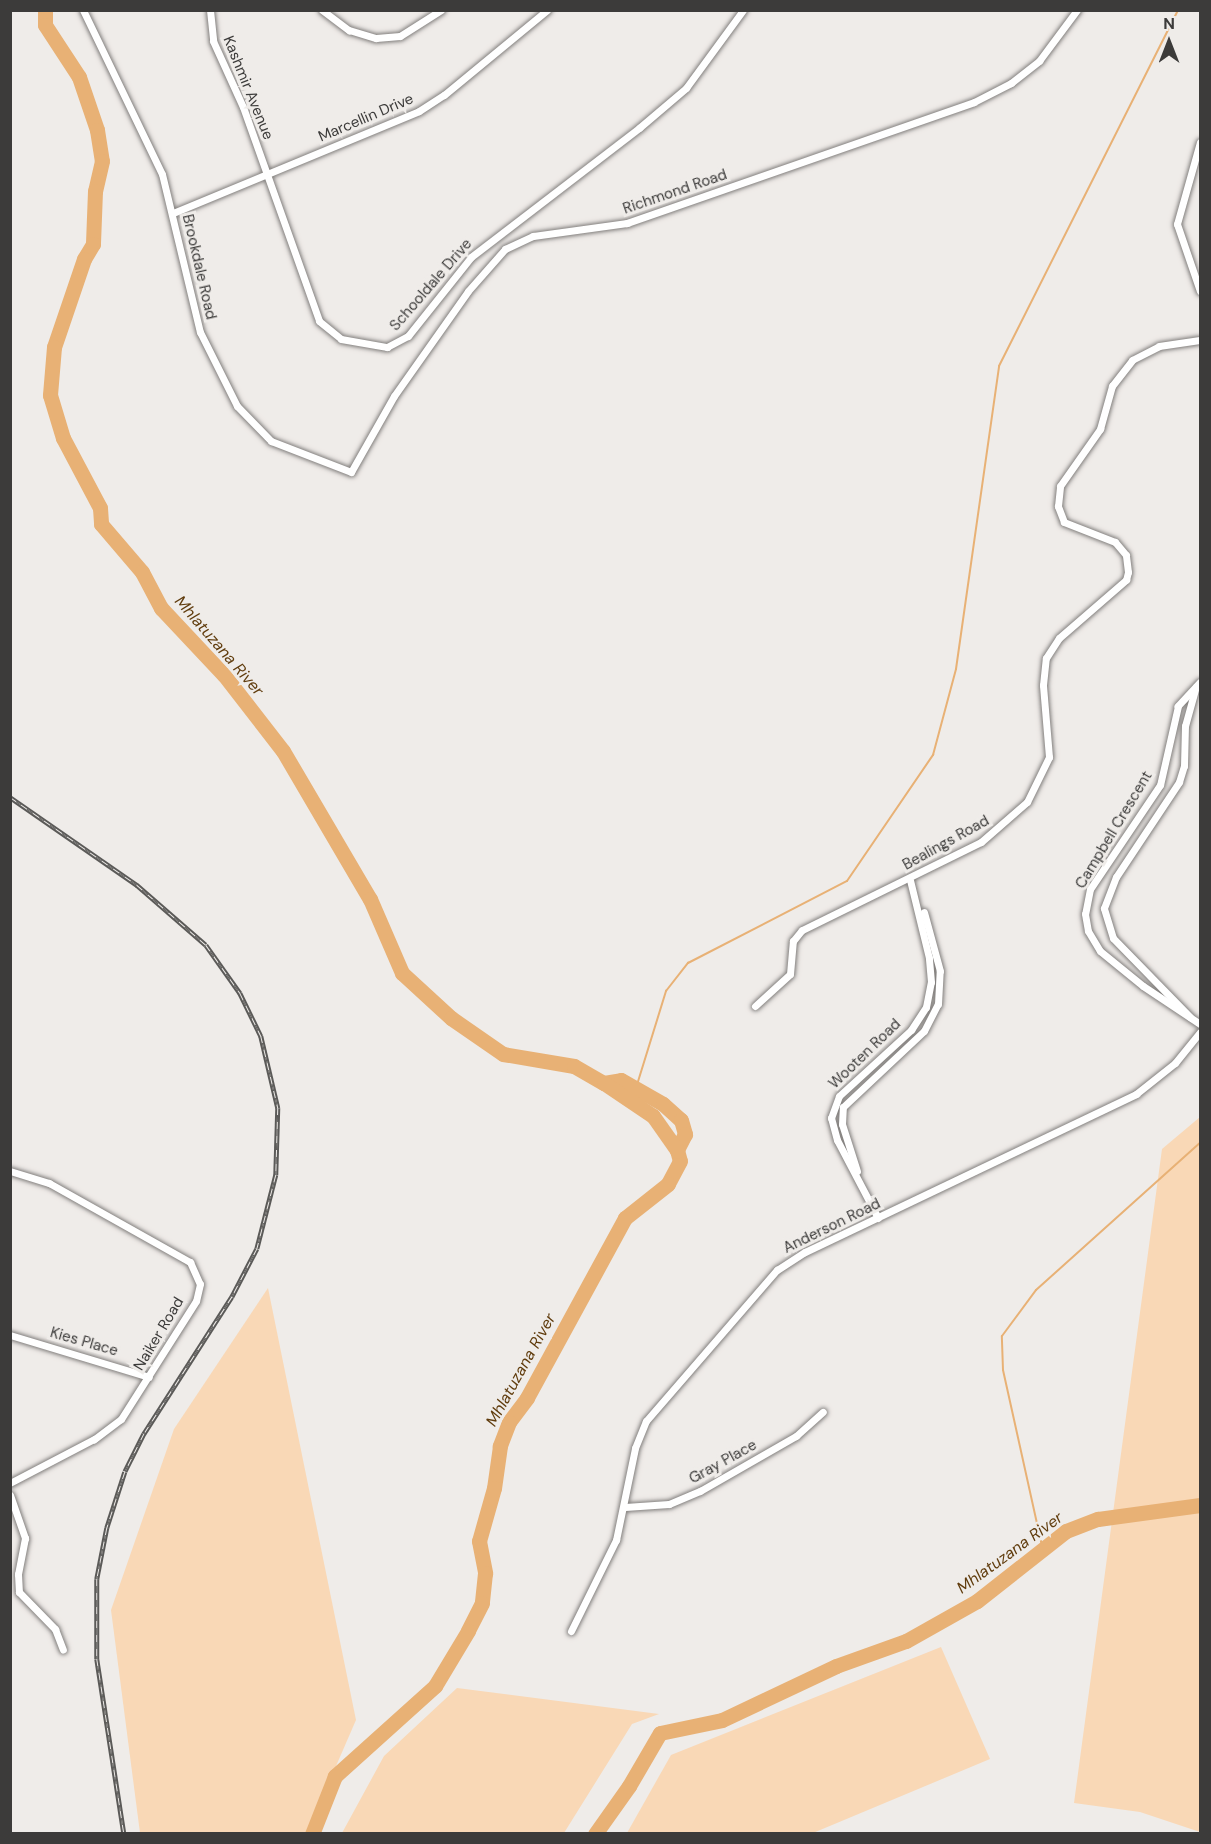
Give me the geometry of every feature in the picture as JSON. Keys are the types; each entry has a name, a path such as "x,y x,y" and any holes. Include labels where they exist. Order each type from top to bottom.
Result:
{"street":[{"name":"Brookdale Road","path":"83,10 97,47 156,160 173,213 200,332 242,412 255,428 284,448 351,472"},
{"name":"Kashmir Avenue","path":"210,10 213,41 267,174"},
{"path":"322,10 349,30 376,38 411,31 441,10"},
{"name":"Marcellin Drive","path":"173,213 425,108 547,10"},
{"name":"Schooldale Drive","path":"267,174 323,328 340,339 357,343 394,345 408,336 471,257 644,124 686,88 743,10"},
{"name":"Richmond Road","path":"351,472 394,396 481,275 505,249 533,236 627,223 974,102 1011,83 1039,61 1077,10"},
{"path":"1200,142 1177,224 1200,291"},
{"name":"Bealings Road","path":"755,1006 790,974 793,941 802,930 912,879 996,833 1027,802 1039,784 1049,757 1043,685 1046,658 1059,638 1125,580 1128,572 1126,555 1115,542 1064,522 1058,506 1060,486 1100,429 1112,386 1132,360 1159,346 1200,340"},
{"name":"Campbell Crescent","path":"1191,1019 1180,1003 1113,938 1104,908 1116,877 1179,782 1198,684"},
{"name":"Campbell Crescent","path":"1198,684 1178,706 1160,785 1090,889 1085,914 1088,931 1100,951 1143,986 1200,1024"},
{"name":"Wooten Road","path":"858,1174 842,1124 843,1107 924,1031 940,993 936,952 912,879"},
{"name":"Wooten Road","path":"878,1218 858,1174 833,1132 832,1109 843,1091 911,1030 922,1016 929,992 927,945 912,879"},
{"name":"Anderson Road","path":"571,1632 616,1540 625,1507 635,1448 646,1421 756,1290 790,1261 1136,1094 1175,1063 1200,1032"},
{"name":"Naiker Road","path":"10,1171 49,1183 196,1268 200,1284 196,1301 121,1419 104,1433 10,1483"},
{"name":"Kies Place","path":"10,1335 149,1377"},
{"name":"Gray Place","path":"625,1507 669,1504 691,1496 796,1436 823,1412"},
{"path":"10,1495 25,1538 18,1574 19,1592 55,1629 63,1650"}],"shaded area":[{"path":"1200,1117 1200,1832 1140,1812 1074,1803 1162,1149"},
{"path":"268,1288 356,1720 307,1833 140,1833 111,1610 174,1429"},
{"path":"941,1647 990,1759 813,1833 627,1833 671,1755"},
{"path":"457,1688 659,1714 632,1724 564,1833 342,1833 384,1756"}],"waterway":[{"name":"Mhlatuzana River","path":"45,10 45,25 79,77 97,130 102,161 95,191 93,244 84,259 54,347 50,395 63,438 100,508 101,524 142,572 161,608 224,675 283,751 370,899 402,973 451,1018 503,1054 574,1066 604,1083 621,1080 663,1104 681,1120 685,1134 677,1150 680,1161 668,1184 625,1218 527,1398 509,1422 500,1446 494,1488 479,1541 485,1573 482,1603 468,1631 435,1686 335,1776 312,1834"},
{"path":"636,1088 666,991 688,963 847,881 933,755 956,669 999,366 1178,10"},
{"name":"Mhlatuzana River","path":"604,1083 653,1116 677,1150"},
{"path":"1042,1546 1003,1370 1002,1336 1036,1290 1200,1143"},
{"name":"Mhlatuzana River","path":"595,1834 629,1786 660,1733 722,1720 836,1666 906,1641 977,1601 1066,1531 1098,1519 1200,1505"}],"railway":[{"path":"10,797 137,885 206,945 240,993 261,1036 278,1108 276,1175 257,1249 232,1297 144,1434 125,1472 107,1528 97,1579 97,1659 124,1834"}]}
